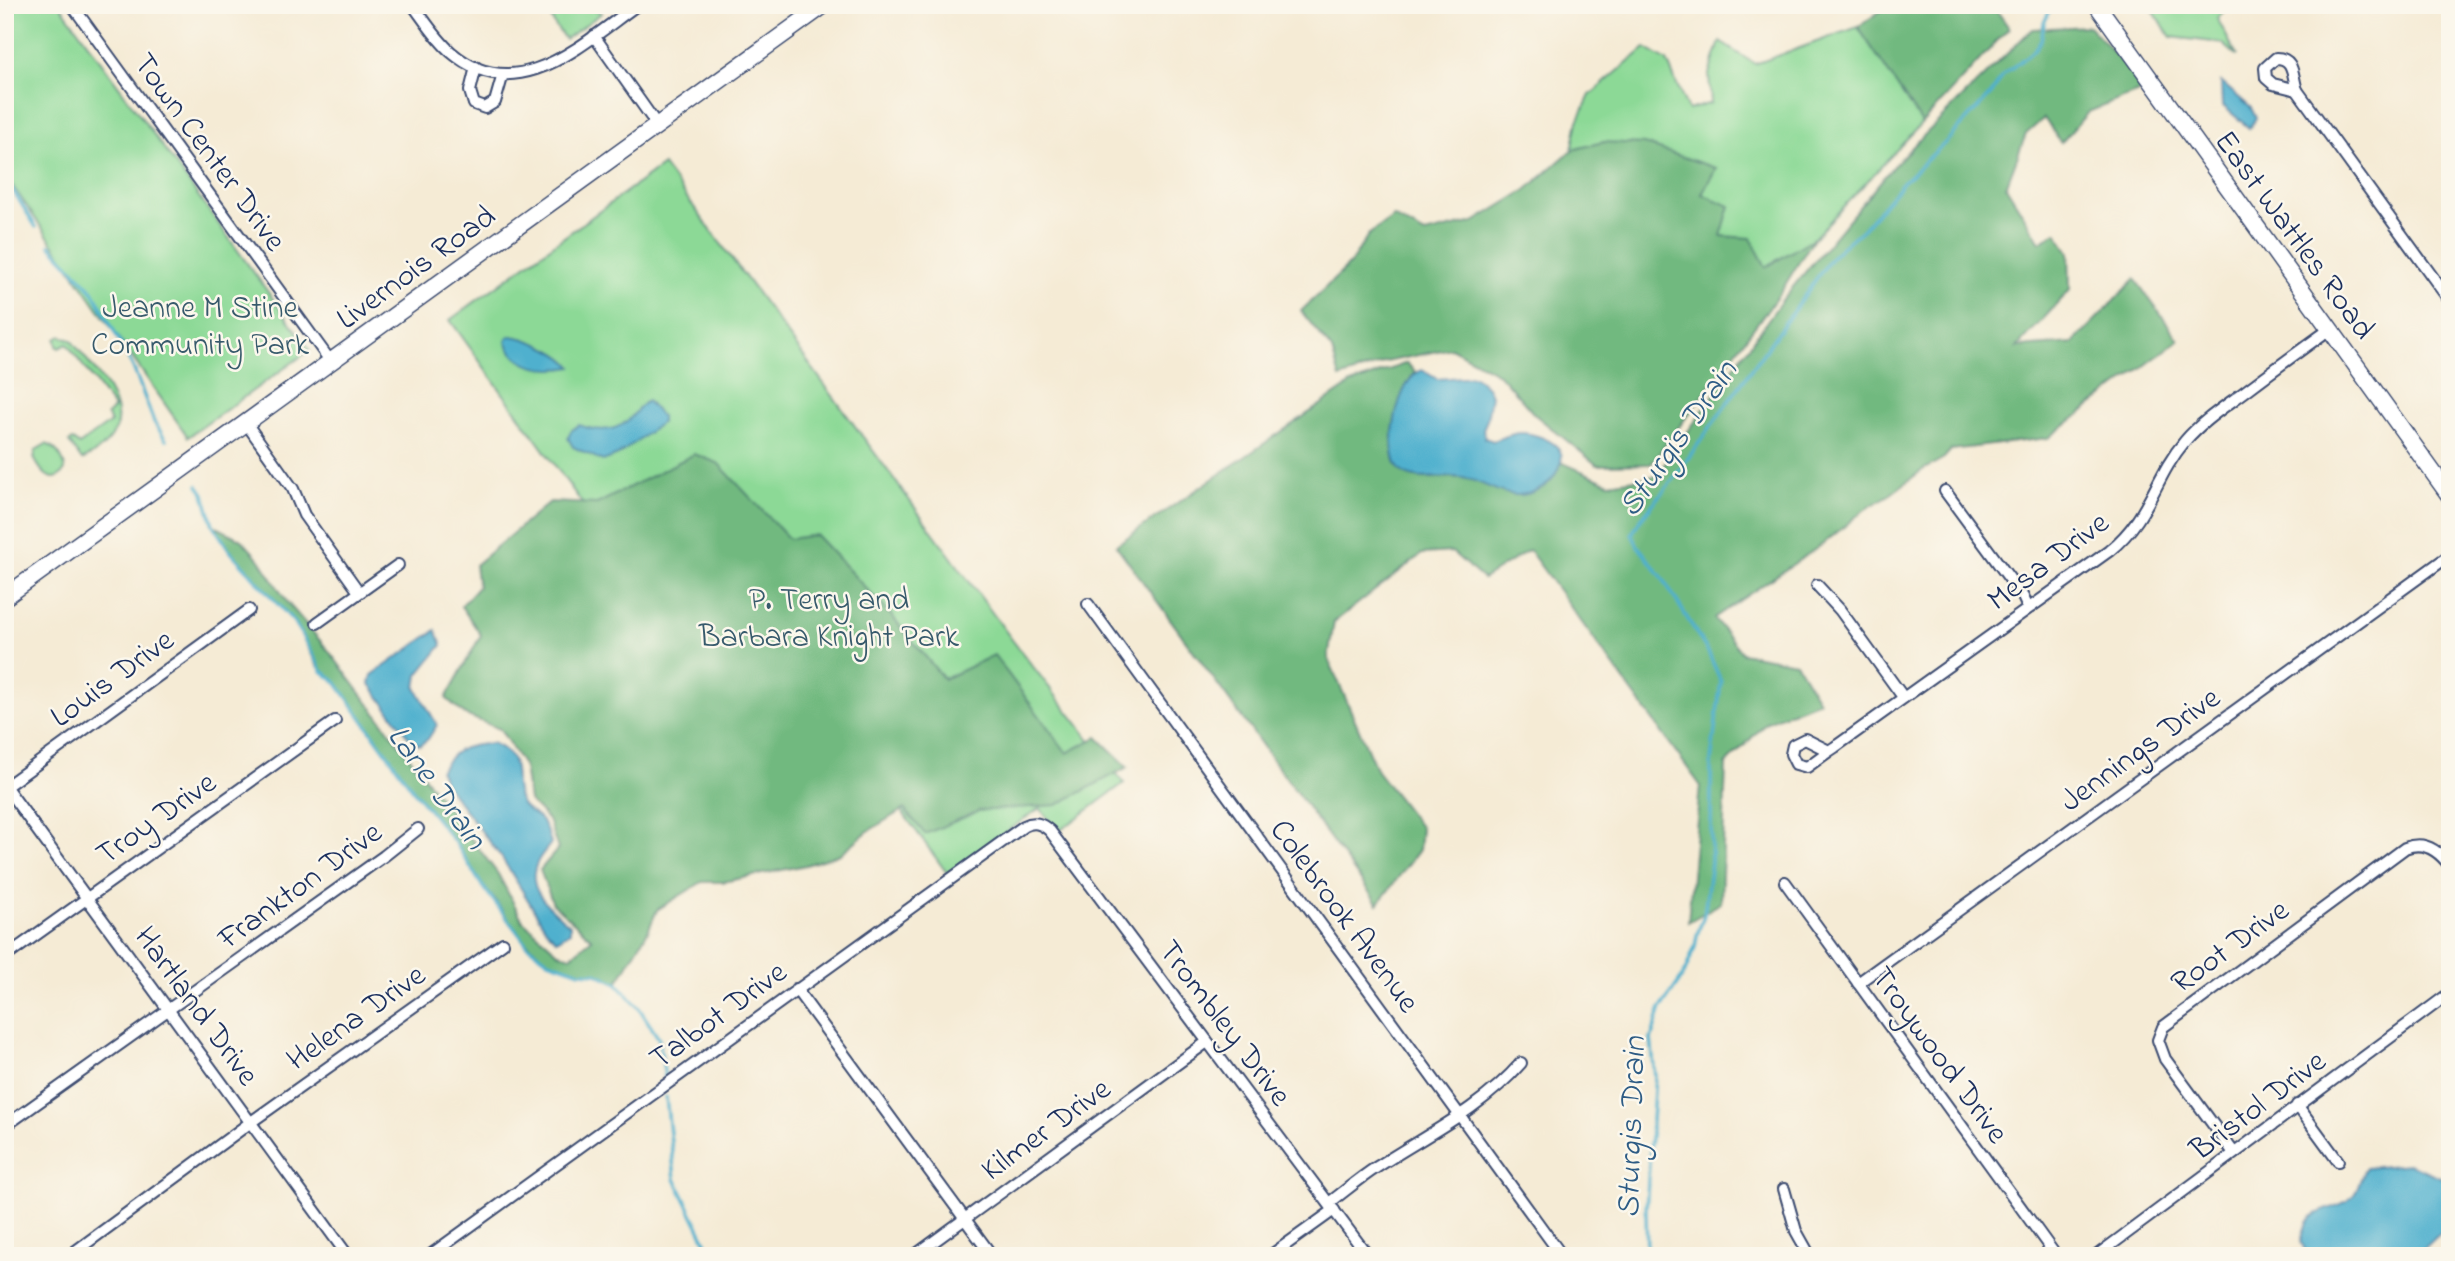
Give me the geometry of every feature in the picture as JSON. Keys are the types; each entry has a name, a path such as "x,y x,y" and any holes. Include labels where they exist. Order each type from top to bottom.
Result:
{"main road":[{"name":"Livernois Road","path":"5,597 824,5"},
{"name":"East Wattles Road","path":"2097,5 2450,496"}],"street":[{"name":"Town Center Drive","path":"72,5 331,362"},
{"path":"413,5 442,43 463,61 503,74 528,72 553,64 637,5"},
{"path":"594,36 657,125"},
{"path":"476,67 470,90 474,104 479,107 485,108 495,102 503,74"},
{"path":"2298,90 2450,300"},
{"name":"Mesa Drive","path":"1829,751 2124,537 2149,505 2171,459 2202,423 2330,329"},
{"path":"246,423 293,489 304,515 359,592"},
{"path":"1945,491 2028,608"},
{"name":"Jennings Drive","path":"1858,983 2450,555"},
{"path":"317,623 398,565"},
{"path":"1817,585 1840,610 1903,697"},
{"name":"Colebrook Avenue","path":"1088,604 1562,1256"},
{"name":"Louis Drive","path":"5,786 249,610"},
{"name":"Troy Drive","path":"5,957 335,721"},
{"name":"Hartland Drive","path":"5,786 348,1256"},
{"name":"Talbot Drive","path":"429,1256 1024,826 1039,823"},
{"name":"Trombley Drive","path":"1039,823 1050,831 1368,1256"},
{"name":"Frankton Drive","path":"5,1126 418,829"},
{"name":"Root Drive","path":"2234,1153 2165,1059 2158,1040 2163,1027 2406,848 2420,845 2428,847 2438,852 2450,866"},
{"name":"Troywood Drive","path":"1785,882 2056,1256"},
{"name":"Helena Drive","path":"69,1256 251,1122 503,943"},
{"path":"796,989 992,1256"},
{"name":"Bristol Drive","path":"2096,1256 2450,993"},
{"name":"Kilmer Drive","path":"914,1256 1207,1042"},
{"path":"1270,1256 1376,1167 1460,1115 1506,1081 1521,1063"},
{"path":"2297,1105 2338,1161"},
{"path":"1784,1189 1796,1231 1810,1256"}],"green space":[{"name":"Jeanne M Stine Community Park","path":"5,5 60,5 310,350 188,437 5,175"},
{"path":"546,5 584,5 602,13 565,39 554,24"},
{"path":"1889,5 1993,5 2009,28 1922,123 1858,27"},
{"path":"2149,5 2230,5 2217,18 2237,56 2222,43 2171,37"},
{"path":"2089,26 2134,75 2141,91 2088,112 2061,143 2044,118 2026,134 2006,187 2040,242 2056,232 2069,252 2070,290 2017,347 2073,343 2135,279 2179,340 2048,438 1951,450 1944,458 1864,510 1823,544 1714,618 1742,653 1796,663 1819,701 1767,722 1726,764 1721,903 1688,922 1700,785 1529,550 1483,579 1452,552 1422,554 1334,622 1328,658 1377,771 1421,828 1419,850 1378,904 1116,545 1351,384 1407,363 1415,372 1398,409 1392,441 1393,455 1398,466 1407,474 1421,478 1465,478 1515,494 1534,490 1545,483 1561,462 1609,483 1656,476 1782,300 1894,165 2032,29"},
{"path":"1858,27 1922,123 1814,238 1766,267 1721,236 1702,194 1716,168 1604,142 1572,150 1578,121 1590,95 1645,48 1667,61 1688,110 1711,103 1709,74 1720,42 1755,64"},
{"path":"1603,142 1644,144 1716,168 1702,194 1730,206 1721,236 1751,238 1766,267 1814,238 1780,293 1651,464 1597,465 1534,414 1499,374 1451,348 1386,362 1340,378 1332,350 1301,311 1350,264 1368,235 1394,217 1425,234 1474,222 1526,190 1572,150"},
{"name":"P. Terry and Barbara Knight Park","path":"663,165 1013,641 1124,783 1058,832 1040,808 947,873 887,791 797,801 450,320"},
{"path":"61,336 71,340 107,387 114,402 117,418 114,433 103,447 82,460 69,442 73,440 79,445 111,422 107,415 114,408 67,344 59,348 57,346 56,339"},
{"path":"46,444 59,454 63,462 65,470 56,478 44,473 34,458 36,450"},
{"path":"694,454 718,463 789,539 816,535 891,615 944,679 994,655 1067,753 1097,737 1128,767 1057,805 979,811 925,834 904,809 867,832 840,854 806,865 723,882 702,882 657,910 648,931 617,983 596,973 580,972 549,961 523,940 481,884 457,845 412,789 336,683 317,665 295,623 230,551 213,525 242,540 260,560 287,602 328,650 498,874 523,921 559,953 571,956 592,939 553,904 540,870 558,849 548,820 529,801 524,767 500,729 465,715 446,698 481,635 461,606 478,587 475,565 550,502 597,504"}],"water":[{"path":"2221,82 2251,108 2256,118 2249,128 2222,105"},
{"path":"509,336 543,346 561,356 572,367 552,369 524,363 517,358 506,341"},
{"path":"1422,370 1437,379 1475,376 1491,395 1483,429 1485,438 1493,441 1524,433 1549,441 1558,448 1561,455 1553,478 1538,489 1515,495 1463,478 1419,477 1401,471 1395,462 1393,449 1395,417 1406,386 1413,376"},
{"path":"647,401 661,416 661,423 618,455 603,461 573,447 568,438 571,431 579,425 591,429 616,428 630,419"},
{"path":"436,630 442,645 418,675 416,688 437,725 428,739 420,745 412,742 370,684 372,675"},
{"path":"492,743 510,756 514,763 516,786 522,804 539,818 549,836 551,843 538,861 534,881 541,898 570,925 570,932 557,940 546,929 502,858 446,785 440,771 456,752"},
{"path":"2409,1164 2450,1181 2450,1224 2416,1256 2308,1256 2301,1242 2307,1223 2312,1217 2350,1198 2366,1168"}],"waterway":[{"name":"Sturgis Drain","path":"1647,1256 1646,1210 1655,1076 1651,1039 1661,1008 1683,976 1704,915 1711,862 1711,761 1721,681 1708,652 1632,534 1834,254 1863,229 1903,182 1946,142 1992,93 2003,75 2034,50 2041,40 2049,12"},
{"name":"Lane Drain","path":"5,178 36,227"},
{"name":"Lane Drain","path":"50,245 93,291 133,367 154,422 166,440"},
{"name":"Lane Drain","path":"198,485 204,494 213,525 230,551 295,623 322,671 336,682 528,946 549,961 580,972 596,973 617,983 639,1008 659,1039 665,1078"},
{"name":"Lane Drain","path":"666,1097 675,1179 713,1256"}]}
